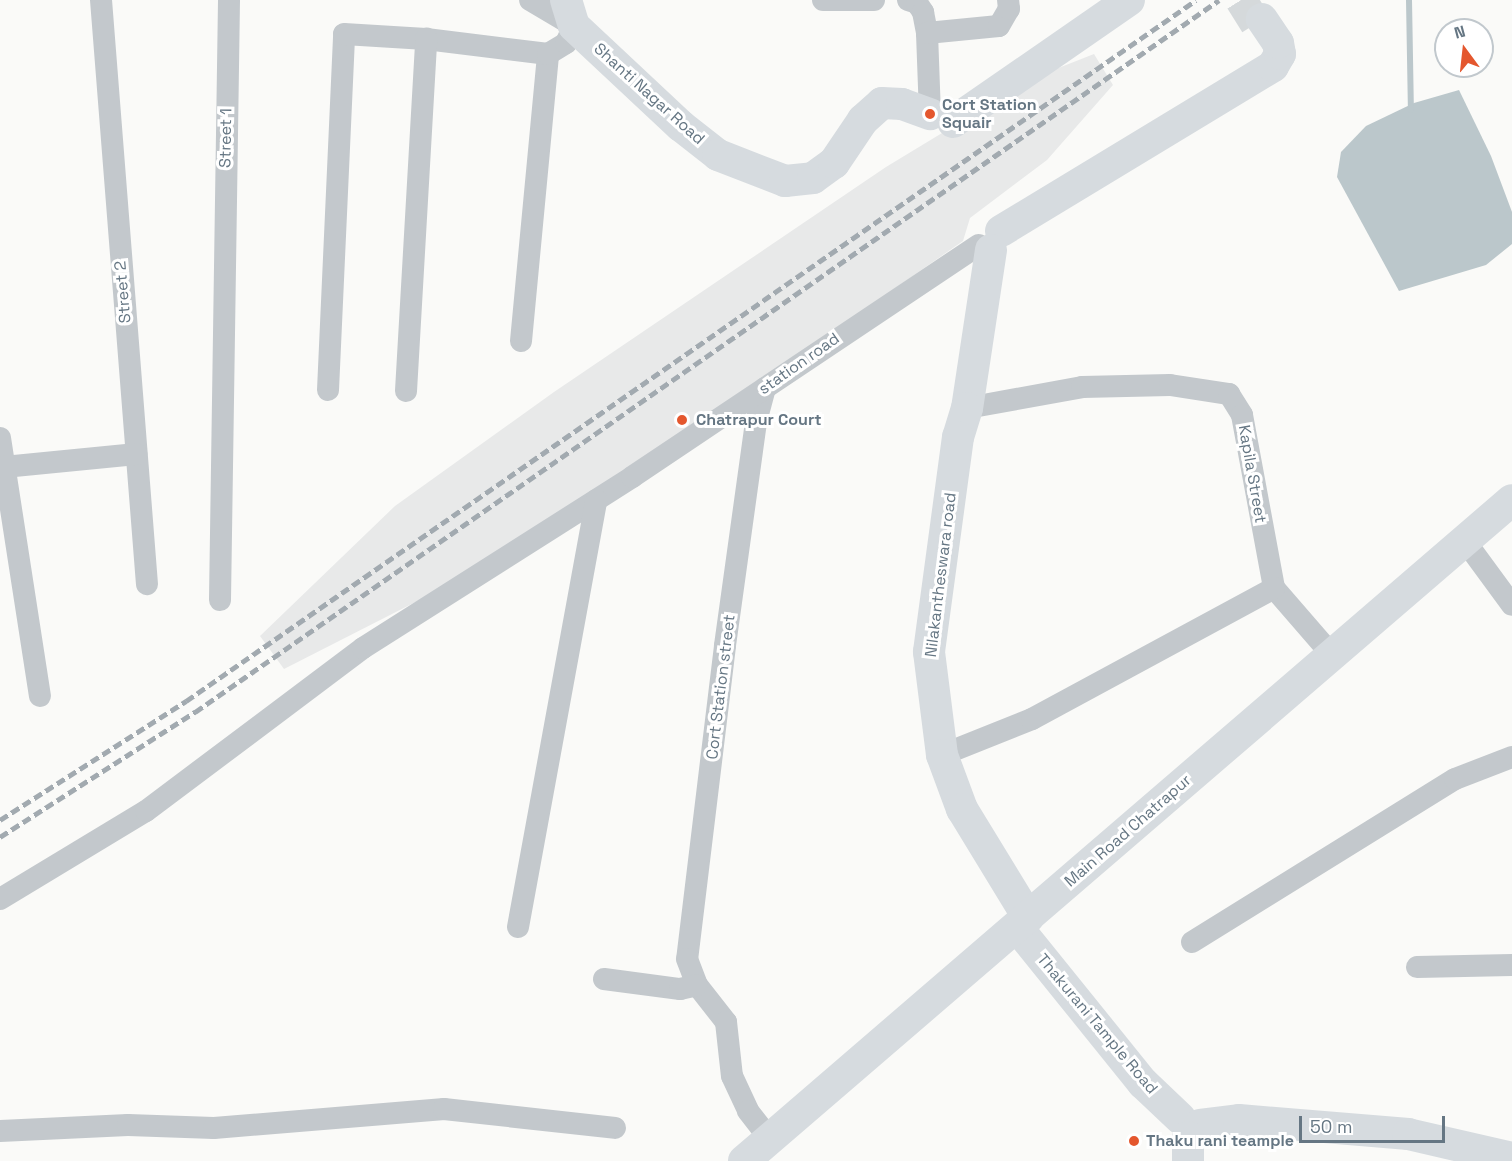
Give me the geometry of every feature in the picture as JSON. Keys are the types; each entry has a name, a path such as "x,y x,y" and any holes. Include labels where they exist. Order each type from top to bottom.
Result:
{"street":[{"name":"Street 2","path":"101,0 147,584"},
{"name":"Street 1","path":"220,600 229,0"},
{"path":"328,390 344,34 426,39 548,54 566,44 570,13 530,0"},
{"path":"823,0 874,0"},
{"path":"908,0 917,3 923,12 945,116"},
{"path":"927,33 999,26 1009,9 1008,0"},
{"path":"945,116 1116,0"},
{"path":"945,116 1129,0"},
{"name":"Shanti Nagar Road","path":"570,13 681,126 717,155 785,182 813,178 834,163 863,120 882,103 902,104 945,116"},
{"path":"992,238 1006,216 1268,58 1272,52 1259,21"},
{"path":"406,391 426,39"},
{"path":"521,341 548,54"},
{"name":"station road","path":"0,899 146,811 363,648 596,500 992,238"},
{"name":"Nilakantheswara road","path":"992,238 967,408 958,437 929,652 942,755 962,809 1022,922"},
{"name":"Kapila Street","path":"967,408 1082,387 1170,385 1229,394 1242,415 1274,588"},
{"name":"Cort Station street","path":"765,388 756,422 687,959 697,985 726,1022 732,1076 748,1111 770,1139"},
{"path":"0,438 40,696"},
{"path":"4,466 136,454"},
{"path":"518,927 596,500"},
{"name":"Main Road Chatrapur","path":"744,1161 1512,500"},
{"path":"1465,541 1512,604"},
{"path":"942,755 1032,719 1274,588 1332,655"},
{"path":"1192,942 1455,779 1512,757"},
{"name":"Thakurani Tample Road","path":"1022,922 1143,1083 1189,1135"},
{"path":"1416,967 1512,965"},
{"path":"604,979 680,989 697,985"},
{"path":"0,1131 128,1125 214,1128 444,1109 615,1128"},
{"path":"1189,1135 1239,1120 1385,1132 1512,1158"}],"shaded area":[{"path":"1094,54 1113,85 1047,160 970,218 963,241 694,428 443,588 284,669 260,636 395,506 554,392 886,167 1033,78"},
{"path":"1459,90 1491,156 1512,212 1512,244 1486,265 1399,291 1337,177 1341,152 1366,126 1414,103"}],"waterway":[{"path":"1409,0 1411,110"}],"tunnel":[{"path":"1241,0 1256,24"}],"railway":[{"path":"0,820 186,701 1196,0"},
{"path":"0,837 195,712 1219,0"}],"place":[{"name":"Cort Station Squair","path":"930,114"},
{"name":"Chatrapur Court","path":"682,420"},
{"name":"Thaku rani teample","path":"1134,1141"}]}
